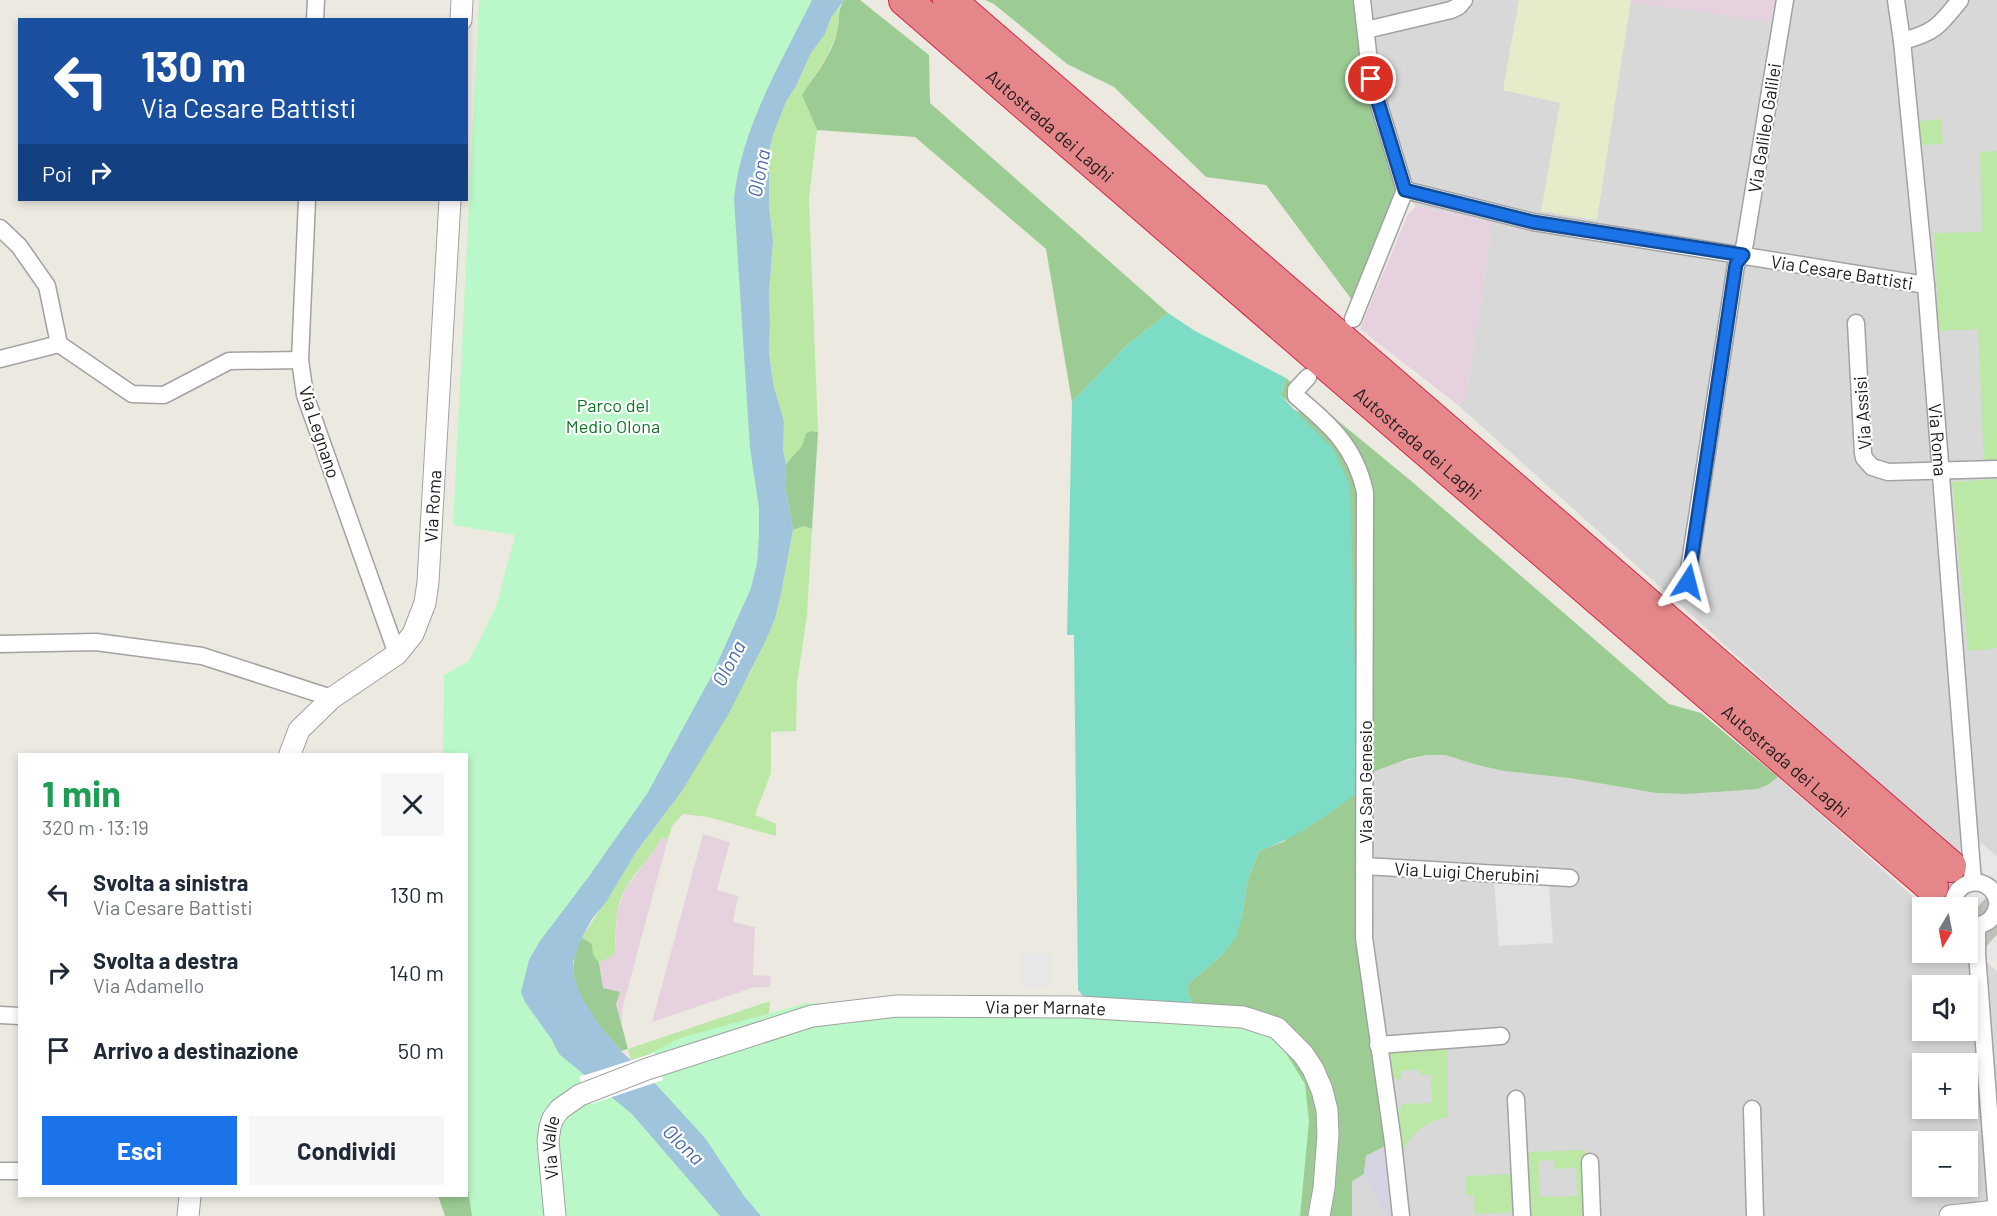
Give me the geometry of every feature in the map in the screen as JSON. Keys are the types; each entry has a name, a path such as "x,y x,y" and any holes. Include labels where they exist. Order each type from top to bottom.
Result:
{"highway":[{"name":"Autostrada dei Laghi","path":"905,0 1952,886"},
{"name":"Autostrada dei Laghi","path":"949,0 1952,886"}],"street":[{"path":"315,18 316,0"},
{"path":"461,18 462,0"},
{"path":"1353,319 1405,190 1371,79 1362,0"},
{"path":"1366,30 1451,10 1464,0"},
{"name":"Via Galileo Galilei","path":"1688,582 1736,264 1743,255 1785,0"},
{"name":"Via Roma","path":"1896,0 1926,285 1941,469 1952,886"},
{"path":"1902,41 1918,37 1938,27 1960,0"},
{"name":"Via Cesare Battisti","path":"1405,190 1533,222 1926,285"},
{"name":"Via Legnano","path":"307,201 300,360 305,395 397,654"},
{"name":"Via Roma","path":"290,753 299,730 332,698 397,654 413,634 425,603 450,201"},
{"path":"0,228 19,246 47,286 59,344 132,394 164,395 229,362 300,360"},
{"name":"Via Assisi","path":"1856,323 1864,458 1872,467 1888,472 1941,469"},
{"path":"0,360 59,344"},
{"name":"Via San Genesio","path":"1308,377 1296,390 1296,396 1334,429 1361,472 1365,492 1364,938 1393,1142 1401,1216"},
{"path":"1941,469 1997,469"},
{"path":"0,644 96,642 202,656 332,698"},
{"name":"Via Luigi Cherubini","path":"1364,866 1570,878"},
{"path":"1952,886 1987,885 1997,900 1994,916 1990,921 1978,924"},
{"path":"1950,1216 1997,1212 1978,963"},
{"name":"Via per Marnate","path":"616,1081 812,1016 897,1006 1080,1007 1243,1017 1277,1028 1290,1039 1303,1054 1322,1090 1327,1110 1328,1136 1324,1188 1319,1216"},
{"path":"0,1015 18,1016"},
{"path":"1378,1045 1501,1036"},
{"name":"Via Valle","path":"555,1216 548,1141 553,1118 560,1109 580,1095 616,1081"},
{"path":"1516,1100 1522,1216"},
{"path":"1752,1108 1755,1216"},
{"path":"1590,1162 1592,1216"},
{"path":"0,1171 18,1171"},
{"path":"188,1216 190,1197"}],"shaded area":[{"path":"1355,0 1997,0 1997,887 1959,856 1458,405 1466,399 1493,222 1416,206 1400,191"},
{"path":"1631,0 1776,0 1772,22 1630,2"},
{"path":"1416,206 1493,222 1466,399 1458,405 1360,329 1408,214"},
{"path":"1168,313 1195,331 1286,378 1281,396 1334,450 1350,486 1357,793 1299,833 1259,851 1247,882 1242,917 1236,937 1222,955 1189,983 1187,991 1193,1004 1152,1000 1087,1000 1078,990 1074,635 1067,635 1072,402 1127,345"},
{"path":"1427,755 1445,755 1504,771 1569,778 1656,793 1686,794 1769,784 1778,777 1914,897 1912,963 1978,963 1978,955 1997,971 1997,1216 1352,1216 1352,1180 1366,1156 1393,1142 1402,1141 1388,1052 1364,938 1364,772"},
{"path":"703,834 730,842 717,890 738,896 733,922 755,927 753,975 771,976 770,987 755,987 652,1022"},
{"path":"661,838 668,839 622,1010 622,1024 616,1004 603,989 599,963 615,954 617,911 625,889"},
{"path":"1975,838 1997,856 1997,955 1991,962 1978,951 1978,897 1923,897"},
{"path":"1494,881 1549,885 1553,943 1499,946"},
{"path":"1022,953 1052,954 1051,987 1029,988 1022,984"},
{"path":"1393,1142 1401,1216 1387,1216 1364,1174 1366,1156"}],"green space":[{"name":"Parco del Medio Olona","path":"479,0 822,0 760,133 776,546 665,805 548,942 610,1075 680,1038 807,1003 1239,1018 1279,1042 1305,1084 1309,1121 1300,1216 472,1216 468,1189 468,753 443,753 444,675 469,661 496,607 515,535 453,525"},
{"path":"844,0 860,0 929,55 930,103 1168,313 1127,345 1072,402 1046,249 915,137 817,130 802,95 835,41 840,8"},
{"path":"985,0 1355,0 1400,191 1355,304 1266,185 1206,177 1114,87 1067,64 994,4"},
{"path":"1519,0 1631,0 1597,220 1541,211 1560,103 1503,90"},
{"path":"840,6 837,33 828,54 802,95 817,130 809,199 818,432 806,433 802,446 786,464 783,449 784,422 773,383 769,352 769,293 773,241 769,206 769,151 786,102 811,53 825,34 831,18"},
{"path":"1941,119 1943,144 1921,145 1919,121"},
{"path":"1997,151 1997,464 1984,464 1978,329 1939,331 1934,233 1982,232 1980,152"},
{"path":"1286,378 1410,480 1669,704 1701,713 1778,777 1758,789 1686,794 1656,793 1569,778 1504,771 1445,755 1427,755 1408,759 1375,771 1367,780 1363,937 1385,1147 1366,1156 1364,1174 1352,1181 1352,1216 961,1216 1193,1004 1187,991 1189,983 1222,955 1242,917 1247,882 1259,851 1285,841 1278,397 1289,408 1302,413 1281,396"},
{"path":"818,432 812,529 804,526 793,530 785,485 786,464 802,446 806,433"},
{"path":"1997,479 1997,648 1968,651 1952,482"},
{"path":"804,526 812,529 807,615 797,683 796,731 771,732 771,773 755,815 776,824 776,836 708,817 683,814 672,826 668,839 661,838 621,896 617,912 615,954 599,963 593,954 592,944 582,938 636,852 682,791 752,669 775,619 793,530"},
{"path":"582,938 592,944 593,954 599,963 603,988 620,992 616,1004 628,1049 621,1051 605,1032 588,1009 576,985 574,961"},
{"path":"770,1001 768,1023 632,1063 628,1049"},
{"path":"468,1031 495,1216 445,1216 438,1197 468,1197"},
{"path":"1448,1047 1448,1117 1426,1125 1415,1133 1403,1153 1398,1108 1402,1108 1402,1104 1432,1103 1431,1075 1421,1075 1420,1070 1401,1071 1401,1079 1393,1079 1388,1051"},
{"path":"1585,1150 1587,1216 1531,1216 1528,1152","holes":["1554,1160 1555,1169 1576,1168 1577,1196 1540,1197 1539,1161"]},
{"path":"1512,1174 1514,1212 1475,1214 1474,1195 1466,1195 1465,1176"}],"water":[{"name":"Olona","path":"812,0 844,0 831,18 825,34 811,53 786,102 769,151 769,206 773,241 769,293 769,352 773,383 784,422 785,485 793,530 775,619 728,715 682,791 636,852 606,902 592,919 573,962 574,977 582,998 598,1023 621,1051 651,1079 705,1138 744,1196 761,1216 720,1216 632,1114 559,1054 552,1040 525,1002 521,992 529,960 540,941 647,794 712,675 751,588 757,563 759,508 750,448 734,199 738,173 754,121"}],"pier":[{"path":"654,1053 663,1080 591,1104 579,1077"}],"tunnel":[{"path":"1950,866 1997,907"},
{"path":"1978,928 1997,945"}],"route":[{"path":"1371,79 1405,190 1428,198 1533,222 1743,255 1736,264 1688,582"}]}
